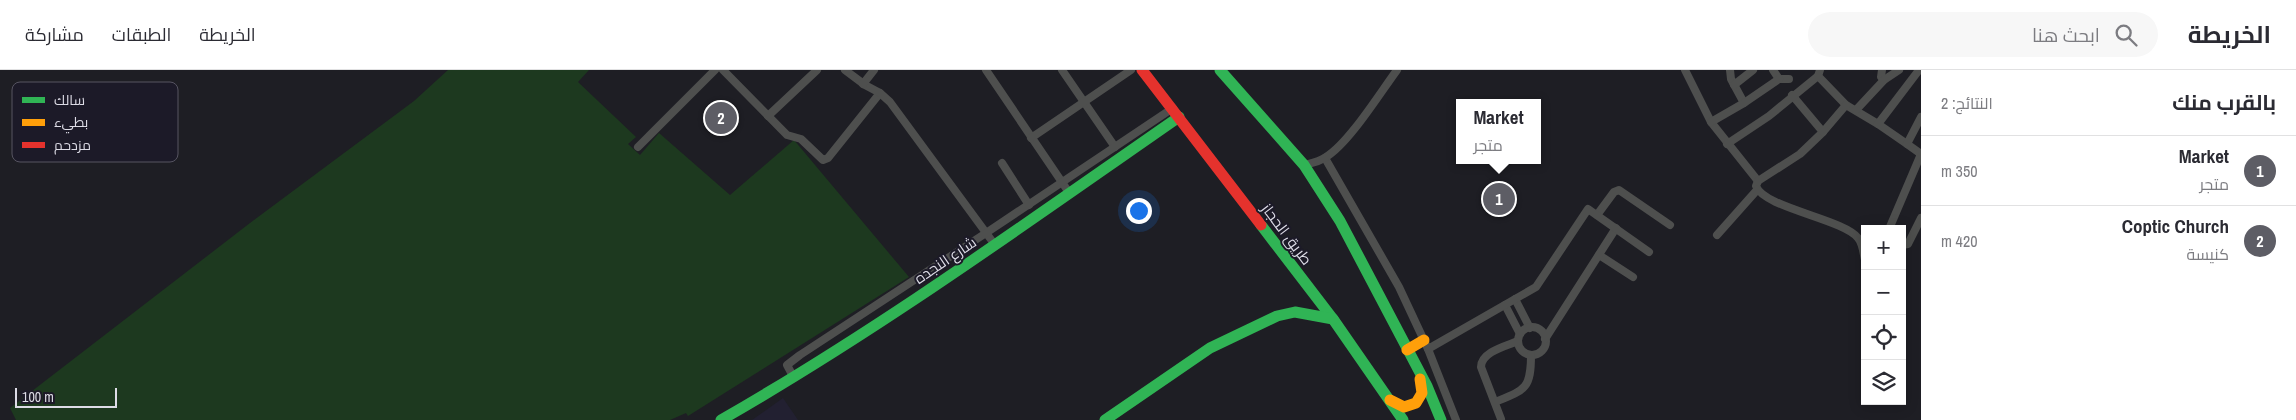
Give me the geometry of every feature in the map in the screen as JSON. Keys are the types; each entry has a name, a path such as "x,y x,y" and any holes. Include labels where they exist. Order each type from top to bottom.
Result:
{"main road":[{"name":"طريق الحجاز","path":"1142,70 1333,319 1403,420"},
{"path":"1220,70 1304,165 1363,262 1442,420"},
{"name":"شارع النجده","path":"721,420 794,378 995,245 1070,194 1148,137 1176,113"},
{"path":"1105,420 1210,348 1277,316 1295,312 1333,319"},
{"path":"1407,350 1426,344"},
{"path":"1390,400 1404,406 1416,403 1422,393 1419,371"}],"street":[{"path":"722,70 788,136 801,139 824,160 880,93"},
{"path":"768,116 816,70"},
{"path":"845,70 863,84 880,93 890,102 995,245"},
{"path":"863,84 874,70"},
{"path":"986,70 1070,194"},
{"path":"1062,70 1115,147"},
{"path":"1031,138 1084,102 1121,73 1131,70"},
{"path":"1304,165 1325,158 1334,152 1397,70"},
{"path":"1685,70 1711,122 1758,185 1777,202 1854,234 1861,243"},
{"path":"1730,70 1734,85 1744,103"},
{"path":"1734,85 1753,70"},
{"path":"1773,70 1779,79"},
{"path":"1792,70 1789,79 1795,92 1823,132"},
{"path":"1882,70 1881,77 1884,80"},
{"path":"1856,110 1884,80 1899,70"},
{"path":"1878,124 1919,70"},
{"path":"638,147 711,71"},
{"path":"1727,144 1769,116 1819,73 1846,105 1878,124 1921,154 1891,225"},
{"path":"1711,122 1744,103 1779,79 1789,79"},
{"path":"1717,236 1758,185 1800,154 1823,132 1846,105"},
{"path":"794,378 787,366 800,355 1115,147 1176,113"},
{"path":"1906,144 1921,117"},
{"path":"1325,158 1399,287 1426,344 1456,420"},
{"path":"1002,163 1029,205"},
{"path":"1596,215 1615,191 1619,190 1670,225"},
{"path":"1426,344 1536,288 1588,209 1649,252"},
{"path":"1906,244 1912,239 1921,218"},
{"path":"1545,339 1616,228"},
{"path":"1599,256 1633,277"},
{"path":"1515,299 1530,328"},
{"path":"1505,305 1519,337 1522,350 1531,355 1541,352 1545,346 1545,339 1540,330 1530,328"},
{"path":"1501,419 1481,367 1481,361 1485,356 1519,337 1530,328"},
{"path":"1495,402 1518,393 1525,387 1531,375 1531,355"}],"shaded area":[{"path":"783,398 798,420 752,420"}],"green space":[{"path":"448,70 589,70 578,82 636,137 628,144 640,155 659,133 730,195 794,140 909,277 688,416 686,413 670,420 16,420 10,408 250,223 414,101"}],"traffic: fast":[{"path":"1220,70 1304,165 1340,221 1427,386 1441,420"},
{"path":"721,420 839,349 896,312 1179,117"},
{"path":"1261,225 1333,319 1403,420"},
{"path":"1105,420 1210,348 1277,316 1295,312 1333,319"}],"traffic: slow":[{"path":"1407,350 1424,340"},
{"path":"1390,400 1404,407 1416,403 1422,393 1420,379"}],"traffic: jam":[{"path":"1142,70 1261,225"}],"place":[{"name":"Coptic Church","path":"721,118"},
{"name":"Market","path":"1499,199"}]}
